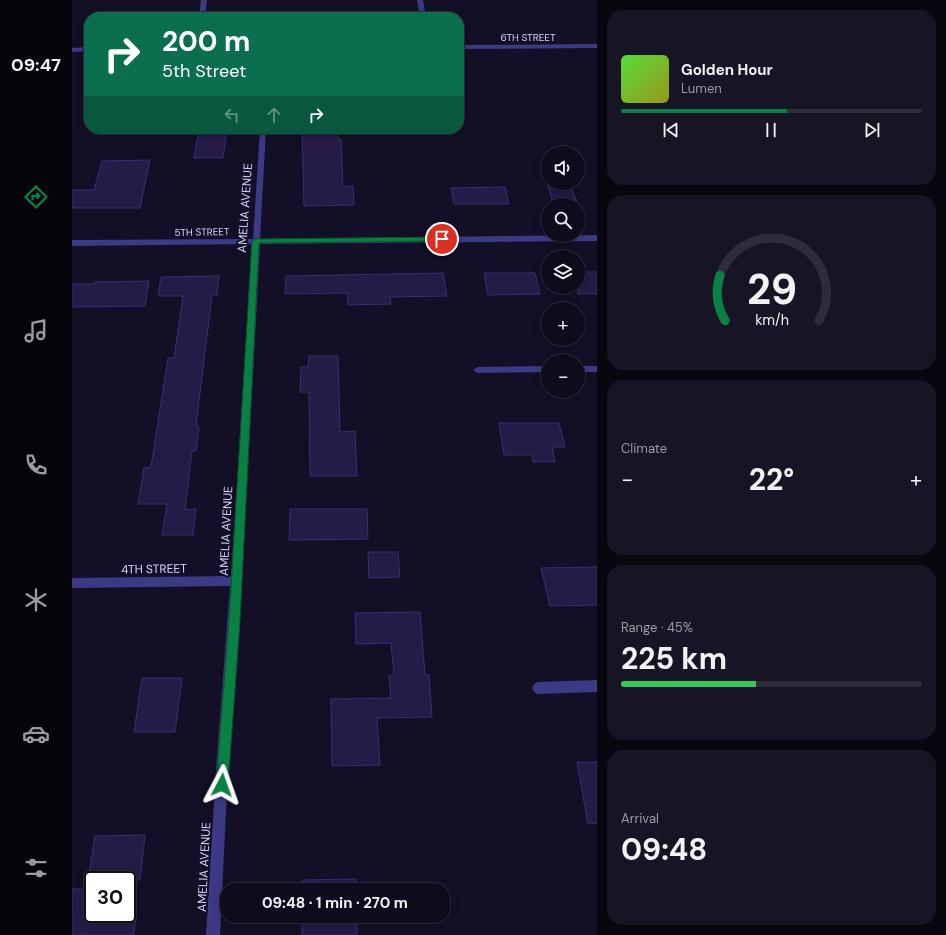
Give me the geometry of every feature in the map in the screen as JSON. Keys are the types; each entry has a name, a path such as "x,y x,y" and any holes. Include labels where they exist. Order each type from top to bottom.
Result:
{"street":[{"path":"203,12 204,0"},
{"path":"420,0 423,12"},
{"name":"6TH STREET","path":"464,47 597,46"},
{"path":"72,50 84,50"},
{"name":"AMELIA AVENUE","path":"213,935 222,770 236,581 263,134"},
{"name":"5TH STREET","path":"72,243 597,238"},
{"path":"478,370 541,369"},
{"path":"585,369 597,369"},
{"name":"4TH STREET","path":"72,583 236,581"},
{"path":"538,688 597,686"}],"building":[{"path":"198,134 226,134 223,158 194,158"},
{"path":"302,134 338,134 338,139 341,139 343,186 353,186 354,205 304,206"},
{"path":"150,160 140,208 72,208 72,190 94,190 102,161"},
{"path":"505,187 509,204 454,204 451,188"},
{"path":"549,190 572,190 575,198 552,198"},
{"path":"585,272 597,272 597,294 585,294"},
{"path":"443,273 447,296 390,297 391,304 348,305 347,293 285,294 286,276"},
{"path":"484,273 535,273 540,294 488,295"},
{"path":"219,276 217,295 212,295 196,426 199,426 196,451 192,451 185,510 196,509 193,535 162,535 167,504 138,504 144,468 151,467 168,358 174,358 183,296 158,296 161,277"},
{"path":"149,281 145,306 72,307 72,284"},
{"path":"309,356 338,356 340,432 355,431 357,476 310,476 309,392 300,392 301,367 308,367"},
{"path":"499,423 559,423 565,447 552,447 555,462 533,462 532,455 504,455"},
{"path":"290,509 367,509 368,539 289,540"},
{"path":"368,552 398,552 400,577 369,578"},
{"path":"597,567 597,605 550,606 541,568"},
{"path":"420,612 425,675 429,675 432,717 377,718 380,765 332,766 331,699 391,698 389,676 394,676 391,643 356,644 355,613"},
{"path":"142,678 182,678 175,732 134,732"},
{"path":"577,762 597,762 597,823 588,824"},
{"path":"145,835 140,880 136,880 136,871 89,871 95,836"},
{"path":"356,879 356,883 302,883 302,880"},
{"path":"72,889 84,889 84,923 135,923 134,935 72,935"},
{"path":"302,923 357,923 357,935 302,935"}],"route":[{"path":"222,785 234,621 256,241 442,239"}]}
